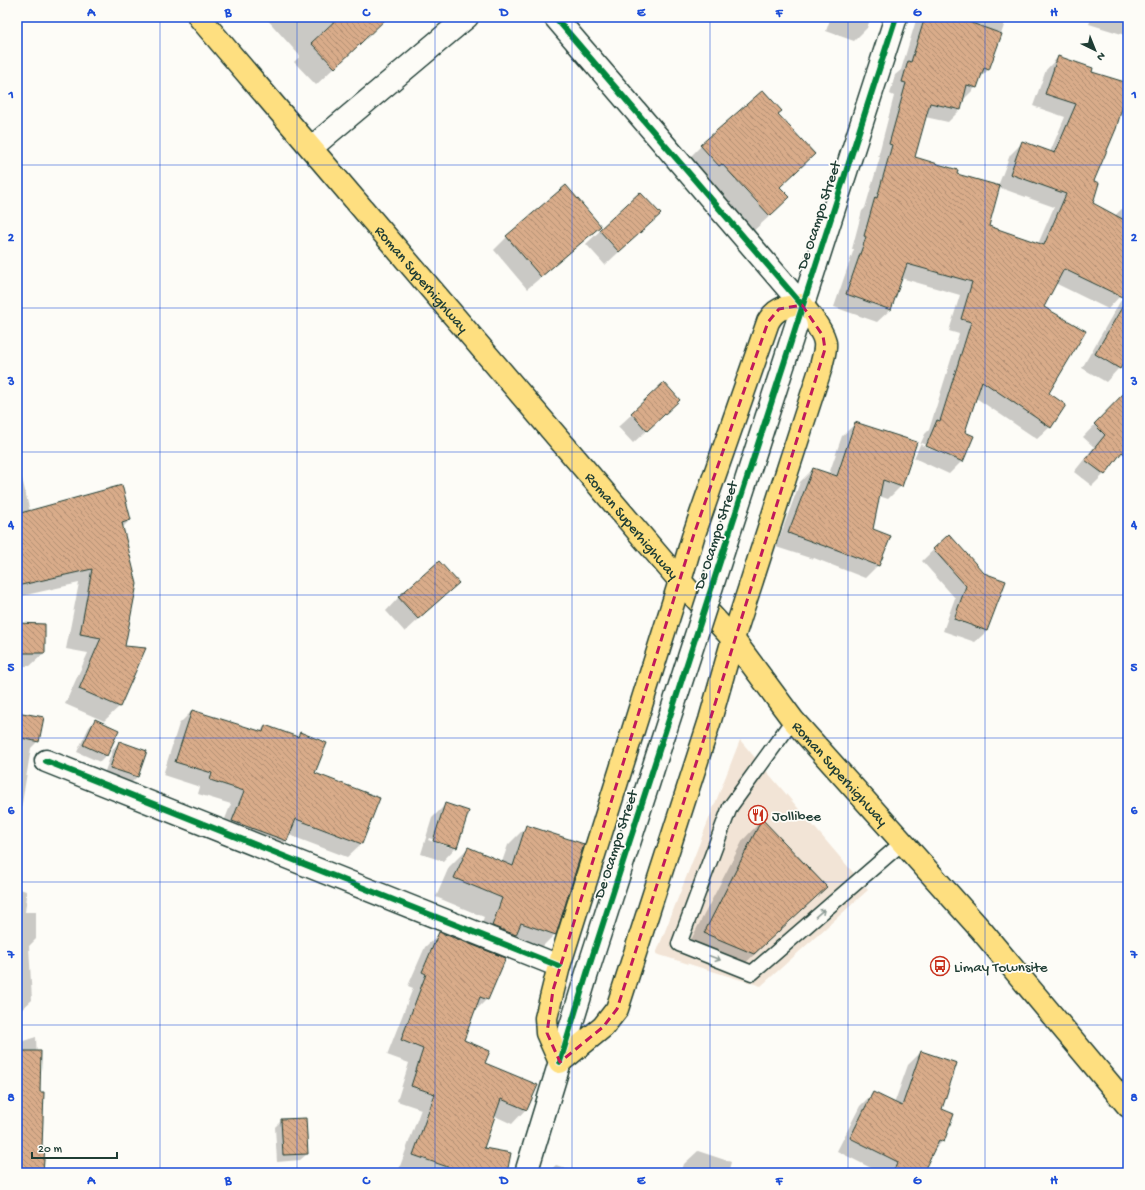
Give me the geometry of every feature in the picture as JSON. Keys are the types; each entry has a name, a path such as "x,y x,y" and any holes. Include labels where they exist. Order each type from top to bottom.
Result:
{"main road":[{"name":"Roman Superhighway","path":"199,17 680,581 733,639 793,720 981,930 1128,1106"},
{"path":"802,305 823,336 825,349 733,639 710,720 617,1009 603,1027 560,1062 547,1033 546,1018 559,966 693,537 768,322 773,314 779,309 802,305"}],"street":[{"path":"311,148 467,17"},
{"path":"555,17 802,305"},
{"name":"De Ocampo Street","path":"526,1173 588,970 896,17"},
{"path":"46,761 559,966"}],"lane":[{"path":"793,720 730,807 678,944 752,972 903,842"}],"highlighted area":[{"path":"802,305 823,336 825,349 710,720 617,1009 603,1027 560,1062 547,1033 553,990 693,537 768,322 779,309"}],"shaded area":[{"name":"Jollibee","path":"740,740 868,890 761,986 656,954"}],"building":[{"path":"339,17 388,17 335,68 311,43"},
{"path":"925,17 955,17 1002,34 989,70 984,68 977,88 967,85 961,110 930,103 915,157 958,170 957,174 1000,186 989,226 1044,245 1066,194 1010,174 1022,141 1055,153 1076,104 1045,94 1058,56 1093,68 1092,72 1128,83 1128,88 1116,129 1094,181 1099,183 1093,203 1128,222 1128,284 1122,297 1064,269 1044,307 1086,331 1049,393 1066,405 1051,428 982,381 965,432 974,436 963,462 926,446 937,420 940,421 971,322 961,319 972,282 907,264 891,310 846,294 866,237 864,236 875,197 877,198 892,145 889,144 906,83 902,82 908,61 911,62"},
{"path":"763,90 782,111 778,114 815,154 780,187 790,197 770,216 722,164 719,166 700,145"},
{"path":"566,185 601,226 541,277 506,236"},
{"path":"640,192 661,214 619,252 599,230"},
{"path":"1128,297 1128,355 1120,369 1095,354"},
{"path":"664,382 680,400 647,431 631,413"},
{"path":"1128,389 1128,457 1122,452 1105,475 1085,460 1105,435 1094,424"},
{"path":"855,422 917,442 902,487 883,480 873,529 891,536 879,566 788,533 813,468 837,476"},
{"path":"122,485 131,520 122,523 137,584 125,646 146,648 120,707 79,689 101,638 80,634 92,569 17,586 17,514"},
{"path":"949,534 984,573 1006,581 987,631 954,619 966,586 933,549"},
{"path":"439,561 459,583 418,619 398,597"},
{"path":"17,623 45,624 45,653 17,653"},
{"path":"192,710 263,732 265,725 298,737 300,732 327,743 315,773 380,798 362,844 296,819 287,841 232,821 244,791 210,780 212,773 175,762"},
{"path":"17,712 44,717 39,742 17,737"},
{"path":"95,719 119,730 107,756 83,745"},
{"path":"119,741 147,751 138,777 110,768"},
{"path":"445,803 469,811 457,848 433,841"},
{"path":"762,819 827,887 754,954 704,933"},
{"path":"526,825 584,844 556,935 521,923 516,935 492,926 502,898 454,878 468,847 513,866"},
{"path":"439,932 506,958 488,1000 480,997 464,1040 490,1051 485,1063 538,1085 527,1110 501,1099 484,1148 511,1153 507,1173 465,1173 413,1155 435,1094 411,1086 423,1049 401,1040 426,974 422,972"},
{"path":"17,1051 41,1051 40,1092 44,1092 42,1147 45,1147 43,1173 17,1173"},
{"path":"921,1051 957,1063 942,1109 954,1114 944,1142 939,1140 923,1173 892,1173 898,1162 850,1138 873,1092 902,1106"},
{"path":"306,1118 308,1154 283,1155 281,1119"}],"cycle path":[{"path":"555,17 802,305"},
{"path":"560,1062 588,970 896,17"},
{"path":"46,761 559,966"}],"place":[{"name":"Jollibee","path":"758,815"},
{"name":"Limay Townsite","path":"940,966"}]}
